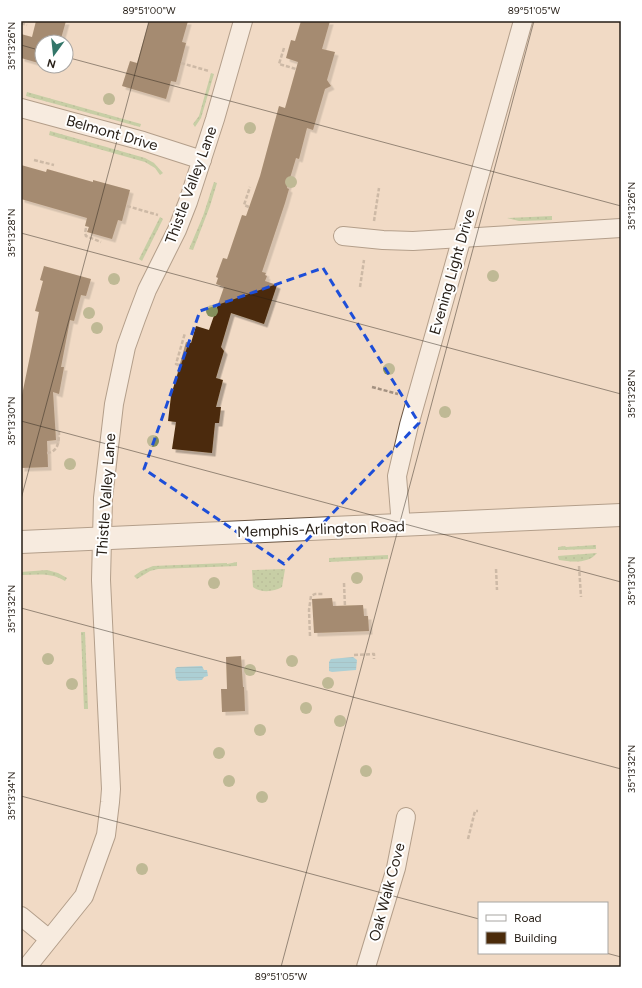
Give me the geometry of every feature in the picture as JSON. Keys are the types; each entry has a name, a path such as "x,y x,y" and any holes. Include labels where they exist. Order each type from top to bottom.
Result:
{"street":[{"name":"Thistle Valley Lane","path":"27,967 84,896 106,835 110,802 100,580 103,498 114,404 126,347 141,305 183,216 215,119 243,21"},
{"name":"Evening Light Drive","path":"401,526 398,485 399,466 411,417 463,238 523,21"},
{"name":"Belmont Drive","path":"21,108 143,141 202,160"},
{"path":"343,236 413,241 621,228"},
{"name":"Memphis-Arlington Road","path":"21,542 621,515"},
{"name":"Oak Walk Cove","path":"366,967 396,868 406,817"},
{"path":"21,916 49,939"}],"path":[{"path":"21,23 28,24"},
{"path":"284,48 279,64 296,69"},
{"path":"181,62 215,73"},
{"path":"34,160 54,165"},
{"path":"249,206 244,205 250,187"},
{"path":"374,221 379,188"},
{"path":"127,206 158,215"},
{"path":"86,228 86,236 101,242"},
{"path":"360,287 364,260"},
{"path":"179,365 176,364 185,333"},
{"path":"372,387 398,394"},
{"path":"47,453 51,453 56,448 59,438 59,430"},
{"path":"579,566 581,597"},
{"path":"496,569 497,590"},
{"path":"344,583 345,607"},
{"path":"310,636 309,610 311,596 315,594 323,594"},
{"path":"354,655 374,654 374,659"},
{"path":"468,839 475,811 478,811"}],"highlighted area":[{"path":"323,268 419,423 284,564 144,469 200,311"}],"green space":[{"path":"211,73 214,74 201,118 195,127 193,124 199,116"},
{"path":"27,92 141,124 140,127 26,96"},
{"path":"50,131 145,158 154,163 163,173 160,175 155,168 145,162 49,135"},
{"path":"214,182 217,183 210,206 193,250 189,249 203,216"},
{"path":"552,216 552,220 519,221 507,218"},
{"path":"160,217 163,219 142,261 139,259"},
{"path":"596,545 596,549 558,550 558,547 565,546"},
{"path":"597,553 593,557 584,561 559,560 558,556"},
{"path":"388,555 388,559 329,562 329,558"},
{"path":"237,562 237,566 158,569 150,571 137,579 134,576 153,566 227,564"},
{"path":"285,569 282,587 267,591 259,590 253,587 252,570"},
{"path":"47,570 58,573 67,578 65,581 49,575 21,575 21,572"},
{"path":"81,632 85,632 88,709 84,709"}],"water":[{"path":"353,657 357,660 356,670 329,671 329,662 331,659"},
{"path":"202,666 204,670 207,670 208,676 204,677 202,680 179,681 176,679 175,669 177,667"}],"building":[{"path":"36,21 66,21 62,34 34,34 34,62 21,58 21,34 32,37"},
{"path":"149,21 188,21 182,42 186,43 176,82 171,81 166,99 122,86 130,61 137,63"},
{"path":"301,21 330,21 322,49 335,52 327,80 331,86 325,89 313,130 307,128 299,159 296,158 287,188 289,189 285,203 262,272 266,273 265,275 267,276 265,281 277,285 264,324 231,313 221,347 224,351 216,378 223,380 216,407 221,407 219,423 215,423 212,453 172,449 176,422 168,421 171,396 186,342 191,343 196,326 209,330 224,287 216,284 218,278 216,277 223,258 227,259 242,215 246,216 260,176 279,106 285,108 298,62 286,58 291,40 295,41"},
{"path":"21,165 46,172 47,169 93,182 93,180 130,190 122,221 118,220 112,239 87,232 89,227 85,226 87,218 21,199"},
{"path":"44,266 91,279 86,296 81,295 74,321 70,320 61,367 64,367 59,394 53,392 56,440 47,441 48,467 21,468 21,400 39,312 35,311 43,281 40,280"},
{"path":"332,598 333,606 363,605 364,616 368,616 369,631 314,633 312,599"},
{"path":"241,656 245,711 222,712 221,689 227,689 226,657"}]}
